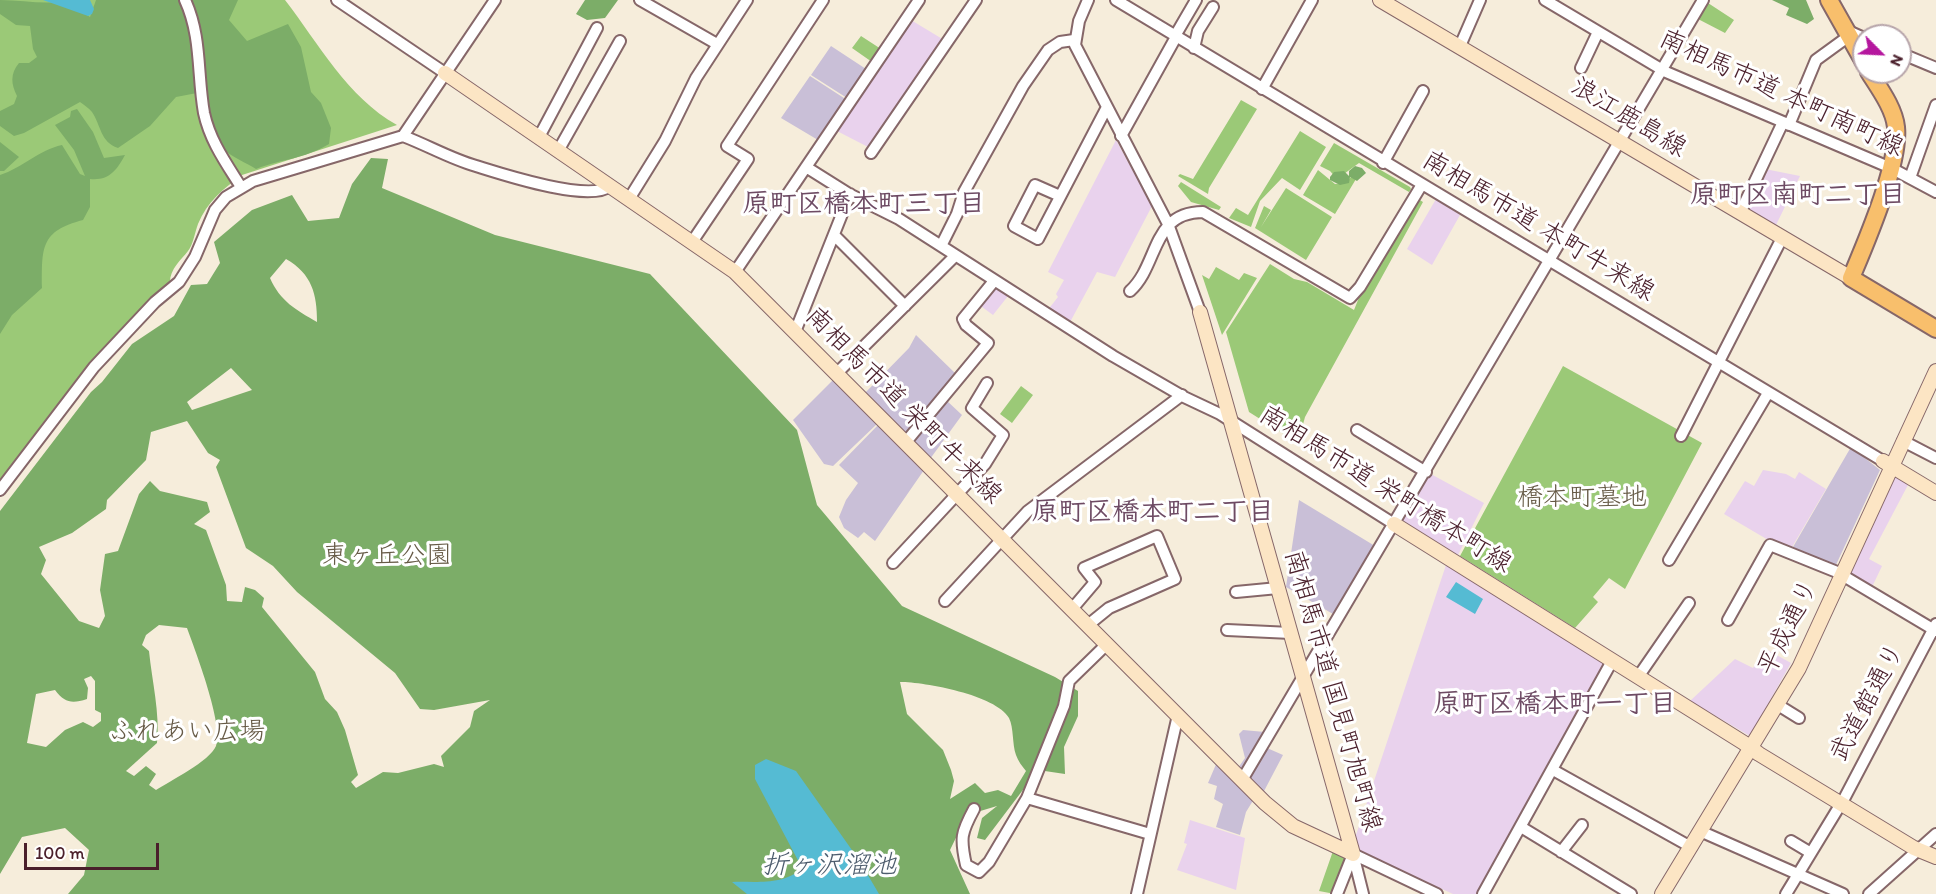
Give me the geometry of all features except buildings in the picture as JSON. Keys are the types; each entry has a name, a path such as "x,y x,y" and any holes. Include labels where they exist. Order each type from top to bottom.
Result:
{"main road":[{"path":"1829,0 1852,34"},
{"path":"1875,84 1896,125 1891,168 1851,278 1936,329"}],"street":[{"path":"185,0 196,32 203,104 209,133 241,187"},
{"name":"南相馬市道 栄町牛来線","path":"337,0 735,272 1242,780 1288,823 1437,894"},
{"path":"403,136 495,0"},
{"path":"640,0 717,44"},
{"path":"629,199 665,141 696,78 747,0"},
{"path":"692,242 748,159 727,146 823,0"},
{"path":"735,272 919,0"},
{"path":"871,153 976,0"},
{"path":"941,246 957,214 964,192 1023,86 1048,50 1060,42 1074,40 1078,21 1088,0"},
{"name":"南相馬市道 本町牛来線","path":"1116,0 1421,186 1936,493"},
{"path":"1121,136 1196,0"},
{"path":"1262,89 1312,0"},
{"name":"浪江鹿島線","path":"1380,0 1851,278"},
{"path":"1460,46 1480,0"},
{"name":"南相馬市道 本町南町線","path":"1545,0 1663,69 1891,168 1936,192"},
{"path":"1242,780 1703,0"},
{"path":"1194,48 1198,31 1213,7"},
{"path":"539,137 597,28"},
{"path":"1581,68 1598,32"},
{"path":"1740,213 1816,60 1852,36"},
{"name":"南相馬市道 国見町旭町線","path":"1074,40 1106,109 1168,224 1200,312 1364,894"},
{"path":"558,151 620,41"},
{"path":"1912,58 1936,68"},
{"path":"1383,163 1424,91"},
{"path":"1910,178 1936,105"},
{"path":"1060,196 1035,185 1014,226 1038,239 1106,109"},
{"path":"0,490 94,367 155,302 179,282 195,256 215,210 241,187 270,175 403,136 474,166 539,184 597,192 610,186"},
{"name":"南相馬市道 栄町橋本町線","path":"806,167 850,194 899,219 1047,316 1232,422 1840,804 1918,850 1936,857"},
{"path":"1130,291 1168,224 1188,214 1203,212 1350,298 1357,292 1421,186"},
{"path":"795,332 850,194"},
{"path":"834,236 843,241 904,306"},
{"path":"1681,436 1782,237"},
{"path":"836,374 955,256"},
{"path":"905,443 988,344 966,325 963,319 994,281"},
{"name":"平成通り","path":"1662,894 1799,668 1887,464 1903,441 1936,371"},
{"path":"893,563 985,464 1003,435 972,408 987,383"},
{"path":"1670,560 1768,393"},
{"path":"945,601 1001,538 1037,504 1182,395"},
{"path":"1357,430 1426,471"},
{"path":"1903,441 1936,458"},
{"path":"1072,609 1095,582 1084,568 1157,536 1175,579 1109,608 1088,625"},
{"path":"1728,620 1770,545 1841,575 1935,628"},
{"path":"1236,592 1278,588"},
{"path":"1638,677 1689,603"},
{"name":"武道館通り","path":"1786,894 1840,804 1935,628"},
{"path":"1227,630 1291,633"},
{"path":"974,809 963,829 961,843 966,865 979,872 989,862 1027,798 1064,706 1069,681 1107,644"},
{"path":"1483,894 1612,661"},
{"path":"1778,705 1800,718"},
{"path":"1137,894 1178,715"},
{"path":"1552,770 1690,847"},
{"path":"1027,798 1150,834"},
{"path":"1561,852 1582,825"},
{"path":"1521,827 1631,894"},
{"path":"1700,831 1844,894"},
{"path":"1869,894 1936,834"},
{"path":"1791,841 1811,853"},
{"path":"1337,894 1353,854"}],"shaded area":[{"path":"911,20 944,40 870,148 835,130"},
{"path":"831,46 866,69 847,98 811,75"},
{"path":"810,76 847,100 818,140 781,118"},
{"path":"1116,140 1152,206 1115,277 1097,272 1069,324 1047,311 1058,297 1056,294 1064,280 1048,272"},
{"path":"1765,169 1800,176 1776,225 1745,207"},
{"path":"1436,199 1460,215 1432,265 1407,249"},
{"path":"994,286 1008,296 993,315 978,304"},
{"path":"916,335 956,374 907,436 864,394 909,348"},
{"path":"834,379 878,423 833,466 824,464 793,420"},
{"path":"945,399 962,415 930,459 911,439"},
{"path":"879,424 924,470 875,541 864,532 858,538 844,528 839,517 846,500 858,483 839,465"},
{"path":"1851,447 1880,470 1835,567 1793,547"},
{"path":"1763,470 1786,474 1795,479 1799,472 1826,489 1792,547 1775,544 1724,514 1745,481 1754,486"},
{"path":"1429,473 1484,503 1458,555 1402,520"},
{"path":"1895,474 1909,483 1869,559 1882,566 1872,587 1850,574"},
{"path":"1299,500 1375,546 1333,614 1286,587"},
{"path":"1446,565 1603,662 1604,666 1478,894 1453,894 1359,851 1355,838"},
{"path":"1764,648 1791,663 1750,736 1690,701 1735,659 1753,668"},
{"path":"1243,730 1265,732 1242,770 1238,768 1245,758 1239,734"},
{"path":"1267,748 1283,755 1263,793 1250,778"},
{"path":"1217,762 1254,799 1246,812 1240,835 1216,827 1223,804 1214,799 1217,786 1208,783"},
{"path":"1190,820 1245,838 1236,890 1177,870 1187,844 1184,843"}],"green space":[{"path":"0,0 285,0 349,85 363,100 397,125 242,175 222,191 202,216 191,245 174,269 170,282 123,327 101,352 59,402 0,480"},
{"path":"0,0 66,1 90,17 96,0 180,0 192,27 197,93 176,97 150,126 118,148 108,142 92,112 80,102 24,133 14,136 0,126 0,111 14,104 17,96 12,79 16,67 19,63 29,63 37,57 33,49 30,26 16,25 0,14"},
{"path":"189,0 238,0 229,20 247,41 288,24 301,47 311,92 321,103 331,128 329,144 310,153 256,169 224,149 209,119 204,99"},
{"path":"585,0 618,0 605,18 587,20 576,14"},
{"path":"1772,0 1806,0 1814,19 1807,24 1786,15 1789,8"},
{"path":"1708,3 1734,20 1725,33 1698,19"},
{"path":"861,36 881,49 872,62 852,48"},
{"path":"1241,100 1257,109 1209,188 1208,194 1178,176 1180,174 1193,179"},
{"path":"77,109 93,132 104,158 125,155 112,173 102,178 90,179 90,207 83,220 69,224 51,236 46,243 42,262 42,288 12,315 0,334 0,175 62,145 80,174 85,176 74,150 55,125 70,117 71,111"},
{"path":"1300,131 1326,147 1300,190 1282,178 1260,201 1251,227 1229,218 1236,208 1248,215"},
{"path":"0,142 19,157 4,171 0,171"},
{"path":"1334,143 1411,189 1409,192 1359,163 1337,179 1330,171 1320,166"},
{"name":"東ヶ丘公園","path":"371,158 388,159 382,188 495,235 650,274 797,430 817,505 902,606 1055,677 1078,691 1078,716 1064,747 1065,774 1038,770 985,840 977,838 982,818 997,806 967,815 950,850 970,894 844,894 805,867 800,874 761,894 68,894 84,875 89,850 65,828 22,837 0,874 0,511 91,392 102,382 132,344 174,316 191,285 207,284 220,263 214,242 252,210 292,195 308,221 339,218 352,184","holes":["286,259 302,271 314,294 317,322 284,299 270,278","231,368 252,390 192,410 187,402","187,421 208,453 220,460 216,467 246,548 273,566 297,592 395,673 420,709 434,710 490,700 474,711 470,727 441,756 444,767 434,764 398,773 383,772 356,788 351,782 358,775 345,730 337,712 325,699 315,672 262,607 264,598 255,590 245,587 242,602 227,601 226,585 206,530 194,524 210,512 207,502 160,491 150,481 139,494 118,551 105,554 100,590 105,616 99,628 79,621 41,574 46,560 39,547 72,533 106,509 107,500 146,460 151,432","159,625 187,628 202,669 216,722 217,736 216,746 206,758 156,790 149,785 156,774 146,766 134,776 126,771 157,743 157,708 149,651 142,645 146,635","91,676 95,681 95,710 101,713 101,721 93,727 83,722 65,730 46,747 27,743 36,694 55,690 62,698 77,702 87,699 88,688 84,679","900,682 926,684 959,691 1002,710 1009,718 1016,755 1026,771 1011,796 998,790 985,793 975,783 950,799 954,781 943,750 907,714"]},
{"path":"1355,166 1362,168 1366,173 1357,181 1350,177 1349,183 1340,185 1330,180 1334,172 1344,171 1349,176 1349,171"},
{"path":"1318,170 1335,184 1345,183 1356,172 1359,174 1335,214 1303,195"},
{"path":"1181,182 1221,207 1219,210 1191,202 1178,186"},
{"path":"1286,188 1332,217 1306,260 1255,228 1264,206 1271,210 1261,227"},
{"path":"1418,199 1423,202 1305,417 1298,443 1249,412 1226,332 1270,264 1294,279 1307,282 1354,310 1362,290"},
{"path":"1216,267 1239,280 1244,273 1257,278 1222,335 1202,275 1209,279"},
{"name":"橋本町墓地","path":"1563,366 1702,443 1625,589 1609,578 1593,597 1598,602 1575,628 1460,556"},
{"path":"1021,386 1033,395 1012,423 1000,414"},
{"path":"1333,851 1347,860 1335,894 1319,891"}],"water":[{"path":"43,0 90,0 94,9 88,16"},
{"path":"1456,582 1483,599 1475,614 1446,597"},
{"name":"折ヶ沢溜池","path":"766,759 796,771 859,860 879,894 747,894 732,882 778,880 795,874 802,868 755,779 755,765"}],"district":[{"name":"原町区南町二丁目","path":"1798,196"},
{"name":"原町区橋本町三丁目","path":"864,205"},
{"name":"原町区橋本町二丁目","path":"1153,513"},
{"name":"原町区橋本町一丁目","path":"1555,705"}],"park label":[{"name":"ふれあい広場","path":"187,732"}]}
